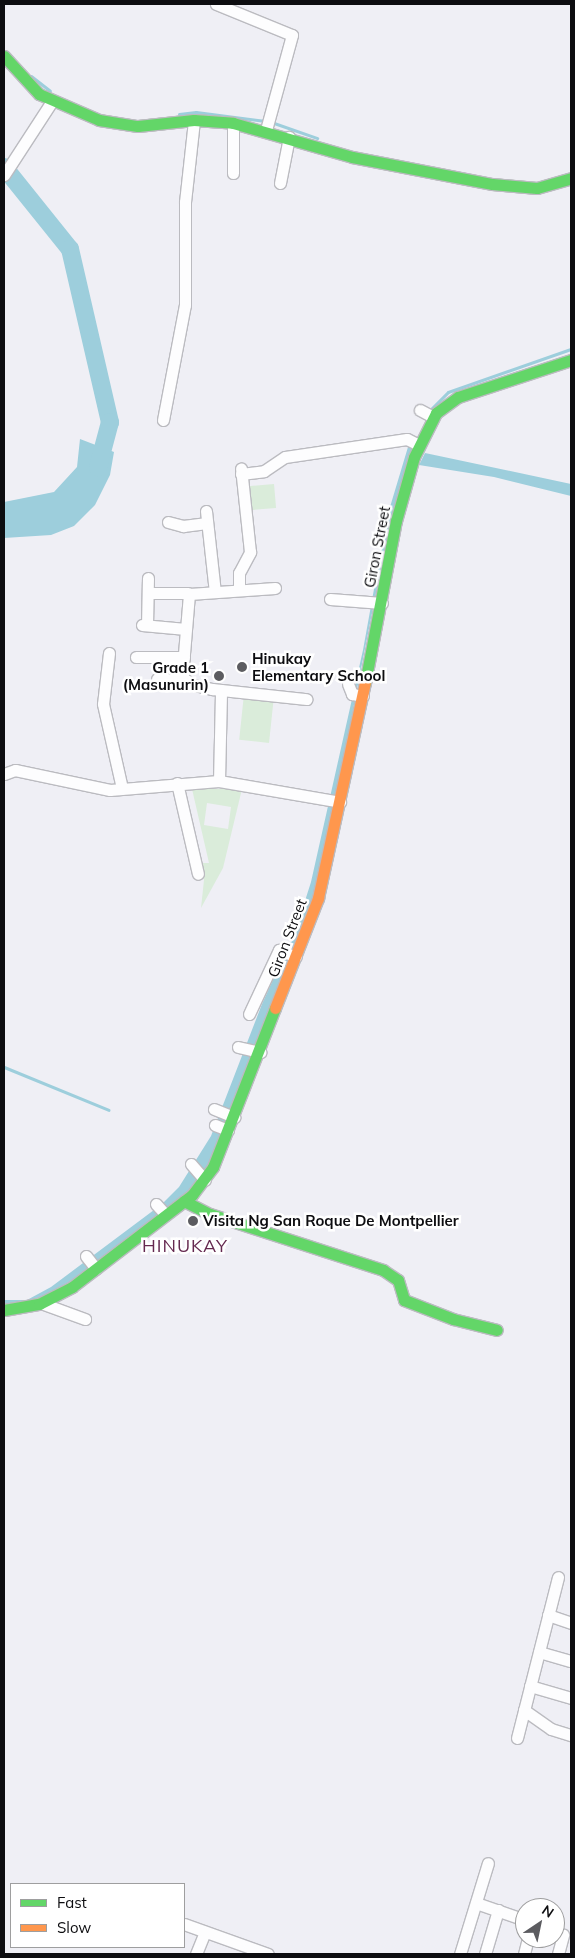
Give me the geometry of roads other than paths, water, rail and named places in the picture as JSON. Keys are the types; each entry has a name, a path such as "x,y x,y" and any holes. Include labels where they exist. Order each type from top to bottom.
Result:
{"street":[{"path":"216,4 292,35 268,127"},
{"path":"4,56 20,76 52,102 99,120 138,126 194,120 268,127 289,137 352,157 492,184 537,188 571,178"},
{"path":"4,175 52,102"},
{"path":"162,420 186,305 185,202 194,120"},
{"path":"233,123 233,173"},
{"path":"280,183 289,137"},
{"path":"420,410 433,417 458,396 571,360"},
{"name":"Giron Street","path":"4,1310 41,1303 72,1287 161,1210 184,1202 217,1160 225,1114 250,1050 321,890 355,692 376,602 414,457 433,417"},
{"path":"239,590 239,573 250,552 241,471 264,471 285,457 407,439 419,445"},
{"path":"206,511 214,592"},
{"path":"168,522 183,526 207,523"},
{"path":"148,578 144,625 186,628"},
{"path":"275,588 189,594 182,677 190,684 221,690 306,699"},
{"path":"148,593 188,593"},
{"path":"330,599 376,602"},
{"path":"109,653 103,704 122,788"},
{"path":"136,657 184,657"},
{"path":"157,678 186,680"},
{"path":"219,781 221,690"},
{"path":"5,775 110,790 219,781 335,801"},
{"path":"177,784 198,874"},
{"path":"249,1014 278,950 292,955"},
{"path":"191,1164 204,1178"},
{"path":"184,1202 210,1214 388,1272 398,1280 404,1300 453,1319 497,1330"},
{"path":"86,1256 95,1268"},
{"path":"41,1303 85,1319"},
{"path":"517,1738 558,1577"},
{"path":"548,1615 571,1623"},
{"path":"539,1652 571,1661"},
{"path":"530,1686 571,1698"},
{"path":"524,1710 551,1729 571,1735"},
{"path":"460,1954 488,1863"},
{"path":"476,1903 515,1916"},
{"path":"485,1954 498,1910"},
{"path":"185,1924 268,1954"},
{"path":"196,1954 206,1932"}],"water":[{"path":"80,439 114,452 110,475 95,505 74,526 51,535 4,538 4,502 54,492 77,467"},
{"path":"408,447 413,448 390,522 319,882 305,927 213,1163 188,1195 84,1274 32,1302 4,1304 4,1300 27,1300 51,1287 162,1204 179,1187 211,1136 262,1004 296,929 311,882 363,650 387,517"},
{"path":"425,453 571,484 571,496 494,477 419,465"}],"waterway":[{"path":"31,76 50,91"},
{"path":"179,114 196,112 265,121"},
{"path":"271,122 317,138"},
{"path":"4,167 70,249 110,422 98,467"},
{"path":"430,410 448,392 571,349"},
{"path":"4,1067 109,1110"}],"place":[{"name":"Hinukay Elementary School","path":"242,667"},
{"name":"Grade 1 (Masunurin)","path":"219,676"},
{"name":"Visita Ng San Roque De Montpellier","path":"193,1221"}],"district":[{"name":"HINUKAY","path":"185,1246"}]}
